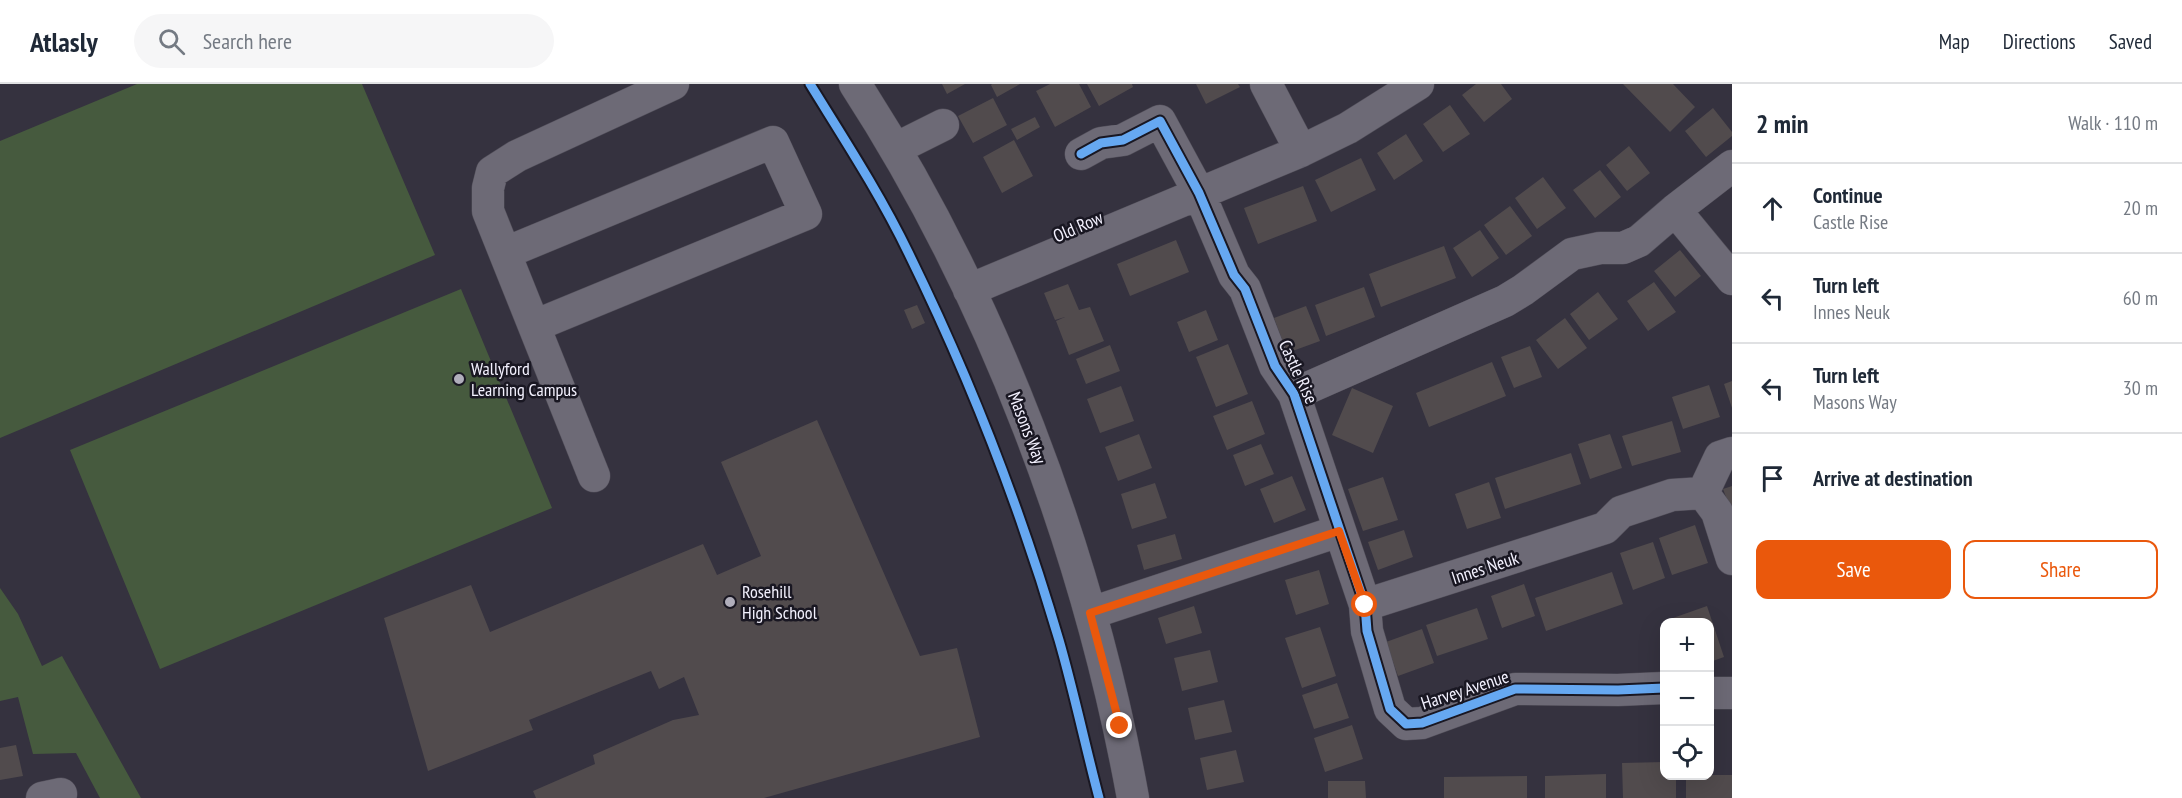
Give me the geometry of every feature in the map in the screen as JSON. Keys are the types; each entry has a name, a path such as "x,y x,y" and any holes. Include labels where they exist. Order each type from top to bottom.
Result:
{"street":[{"path":"594,476 488,211 488,188 492,172 517,156 673,84"},
{"path":"1266,84 1301,151"},
{"name":"Old Row","path":"969,290 1301,151 1348,128 1418,84"},
{"name":"Masons Way","path":"864,87 895,149 941,231 969,290 1005,371 1042,465 1090,613 1120,726 1133,798"},
{"path":"1081,153 1101,143 1123,140 1160,121 1199,194"},
{"path":"895,149 943,125"},
{"path":"505,253 773,142 806,214 534,326"},
{"path":"1732,166 1675,210 1732,279"},
{"name":"Castle Rise","path":"1199,194 1234,275 1245,289 1275,366 1294,394 1365,605"},
{"name":"Castle Rise","path":"1294,394 1505,301 1523,291 1572,254 1600,248 1623,248 1639,241 1675,210"},
{"path":"1732,453 1720,457 1703,493 1717,512 1732,559"},
{"name":"Innes Neuk","path":"1365,605 1605,528 1621,512 1672,495 1703,493"},
{"path":"1090,613 1339,531"},
{"name":"Harvey Avenue","path":"1365,605 1366,631 1390,709 1406,724 1422,723 1515,689 1618,690 1660,688"},
{"path":"1714,693 1732,693"}],"green space":[{"path":"137,84 362,84 435,255 0,438 0,141"},
{"path":"461,289 552,508 160,669 70,450"},
{"path":"0,588 18,614 42,666 62,656 141,798 100,798 76,753 33,754 18,697 0,701"}],"building":[{"path":"942,84 965,84 947,94"},
{"path":"992,84 1020,84 997,97 991,85"},
{"path":"1050,84 1079,84 1091,107 1055,127 1036,91"},
{"path":"1087,84 1132,84 1133,87 1099,106"},
{"path":"1196,84 1238,84 1240,87 1206,104"},
{"path":"1476,84 1501,84 1512,99 1484,122 1462,95"},
{"path":"1623,84 1673,84 1695,107 1670,132"},
{"path":"993,98 1007,125 973,143 958,116"},
{"path":"1450,105 1470,134 1443,152 1423,124"},
{"path":"1713,108 1732,132 1732,136 1706,157 1685,131"},
{"path":"1035,117 1040,127 1017,140 1011,129"},
{"path":"1406,134 1423,161 1394,180 1377,153"},
{"path":"1014,140 1033,176 1002,193 983,157"},
{"path":"1629,146 1650,173 1627,191 1606,165"},
{"path":"1361,158 1376,190 1331,212 1315,180"},
{"path":"1600,170 1621,197 1595,218 1573,190"},
{"path":"1543,177 1566,208 1537,229 1515,198"},
{"path":"1303,186 1317,221 1258,244 1244,208"},
{"path":"1510,206 1532,236 1506,255 1484,225"},
{"path":"1480,230 1499,258 1472,277 1453,248"},
{"path":"1176,240 1189,272 1130,296 1117,264"},
{"path":"1444,246 1456,278 1381,307 1369,274"},
{"path":"1680,250 1701,276 1675,297 1654,271"},
{"path":"1654,282 1676,312 1648,331 1627,301"},
{"path":"1068,284 1079,310 1090,307 1104,341 1069,355 1056,321 1065,317 1055,320 1044,293"},
{"path":"1364,287 1375,317 1326,336 1315,305"},
{"path":"1598,292 1618,319 1589,340 1570,314"},
{"path":"917,305 925,323 912,329 904,310"},
{"path":"1306,306 1320,341 1287,353 1274,318"},
{"path":"1206,310 1218,340 1189,352 1177,322"},
{"path":"1565,318 1587,348 1558,369 1536,340"},
{"path":"1228,344 1248,394 1216,407 1196,357"},
{"path":"1110,345 1120,371 1086,384 1076,359"},
{"path":"1530,346 1542,377 1514,388 1501,357"},
{"path":"1492,362 1506,396 1429,427 1416,393"},
{"path":"1732,381 1732,408 1724,384"},
{"path":"1709,385 1720,417 1683,429 1672,397"},
{"path":"1121,386 1134,421 1100,433 1087,399"},
{"path":"1352,388 1393,406 1373,453 1332,435"},
{"path":"1252,401 1265,434 1227,450 1213,416"},
{"name":"Rosehill High School","path":"817,420 920,656 957,648 980,737 764,798 536,798 533,791 595,764 593,755 673,720 699,715 684,677 659,689 651,671 529,720 533,730 428,771 384,618 471,585 490,632 703,544 717,575 761,556 721,462"},
{"path":"1672,421 1681,452 1632,466 1622,436"},
{"path":"1139,434 1152,468 1118,481 1105,447"},
{"path":"1610,434 1622,468 1590,479 1578,444"},
{"path":"1261,444 1274,474 1245,486 1233,455"},
{"path":"1571,453 1581,484 1505,509 1495,478"},
{"path":"1292,476 1306,510 1274,523 1260,489"},
{"path":"1383,477 1398,520 1363,531 1348,489"},
{"path":"1489,482 1501,518 1467,529 1455,494"},
{"path":"1155,483 1167,518 1132,529 1121,494"},
{"path":"1732,486 1732,513 1723,489"},
{"path":"1695,525 1708,563 1672,575 1659,538"},
{"path":"1404,530 1413,557 1378,570 1368,542"},
{"path":"1175,534 1182,559 1144,570 1137,545"},
{"path":"1653,542 1665,578 1633,590 1620,553"},
{"path":"1319,570 1329,604 1296,615 1285,580"},
{"path":"1612,572 1623,604 1546,631 1535,598"},
{"path":"1524,584 1535,616 1502,628 1491,596"},
{"path":"1194,606 1202,633 1166,644 1158,618"},
{"path":"1707,606 1711,618 1673,618"},
{"path":"1477,608 1488,639 1437,656 1426,625"},
{"path":"1320,627 1336,676 1302,688 1285,638"},
{"path":"1714,627 1724,657 1714,661"},
{"path":"1422,629 1434,663 1398,676 1386,642"},
{"path":"1210,650 1218,682 1182,691 1174,658"},
{"path":"1337,683 1349,718 1314,729 1302,695"},
{"path":"1224,700 1232,732 1195,740 1188,708"},
{"path":"1352,725 1363,759 1325,772 1314,738"},
{"path":"16,745 23,776 0,780 0,748"},
{"path":"1236,750 1244,782 1207,790 1200,758"},
{"path":"1660,762 1660,780 1676,780 1676,798 1623,798 1622,763"},
{"path":"1606,774 1606,798 1545,798 1545,776"},
{"path":"1714,775 1732,775 1732,798 1686,798 1686,780 1714,780"},
{"path":"1527,776 1527,798 1444,798 1444,777"},
{"path":"1328,781 1365,781 1366,798 1328,798"}],"cycle path":[{"path":"810,84 897,230 952,346 992,443 1044,590 1099,798"},
{"path":"1081,154 1101,143 1123,140 1160,121 1199,193 1234,275 1245,289 1275,366 1294,394 1365,605 1367,631 1390,709 1406,724 1422,723 1515,689 1660,688"}],"place":[{"name":"Wallyford Learning Campus","path":"459,379"},
{"name":"Rosehill High School","path":"730,602"}],"route":[{"path":"1120,726 1090,613 1339,531 1365,605"}]}
